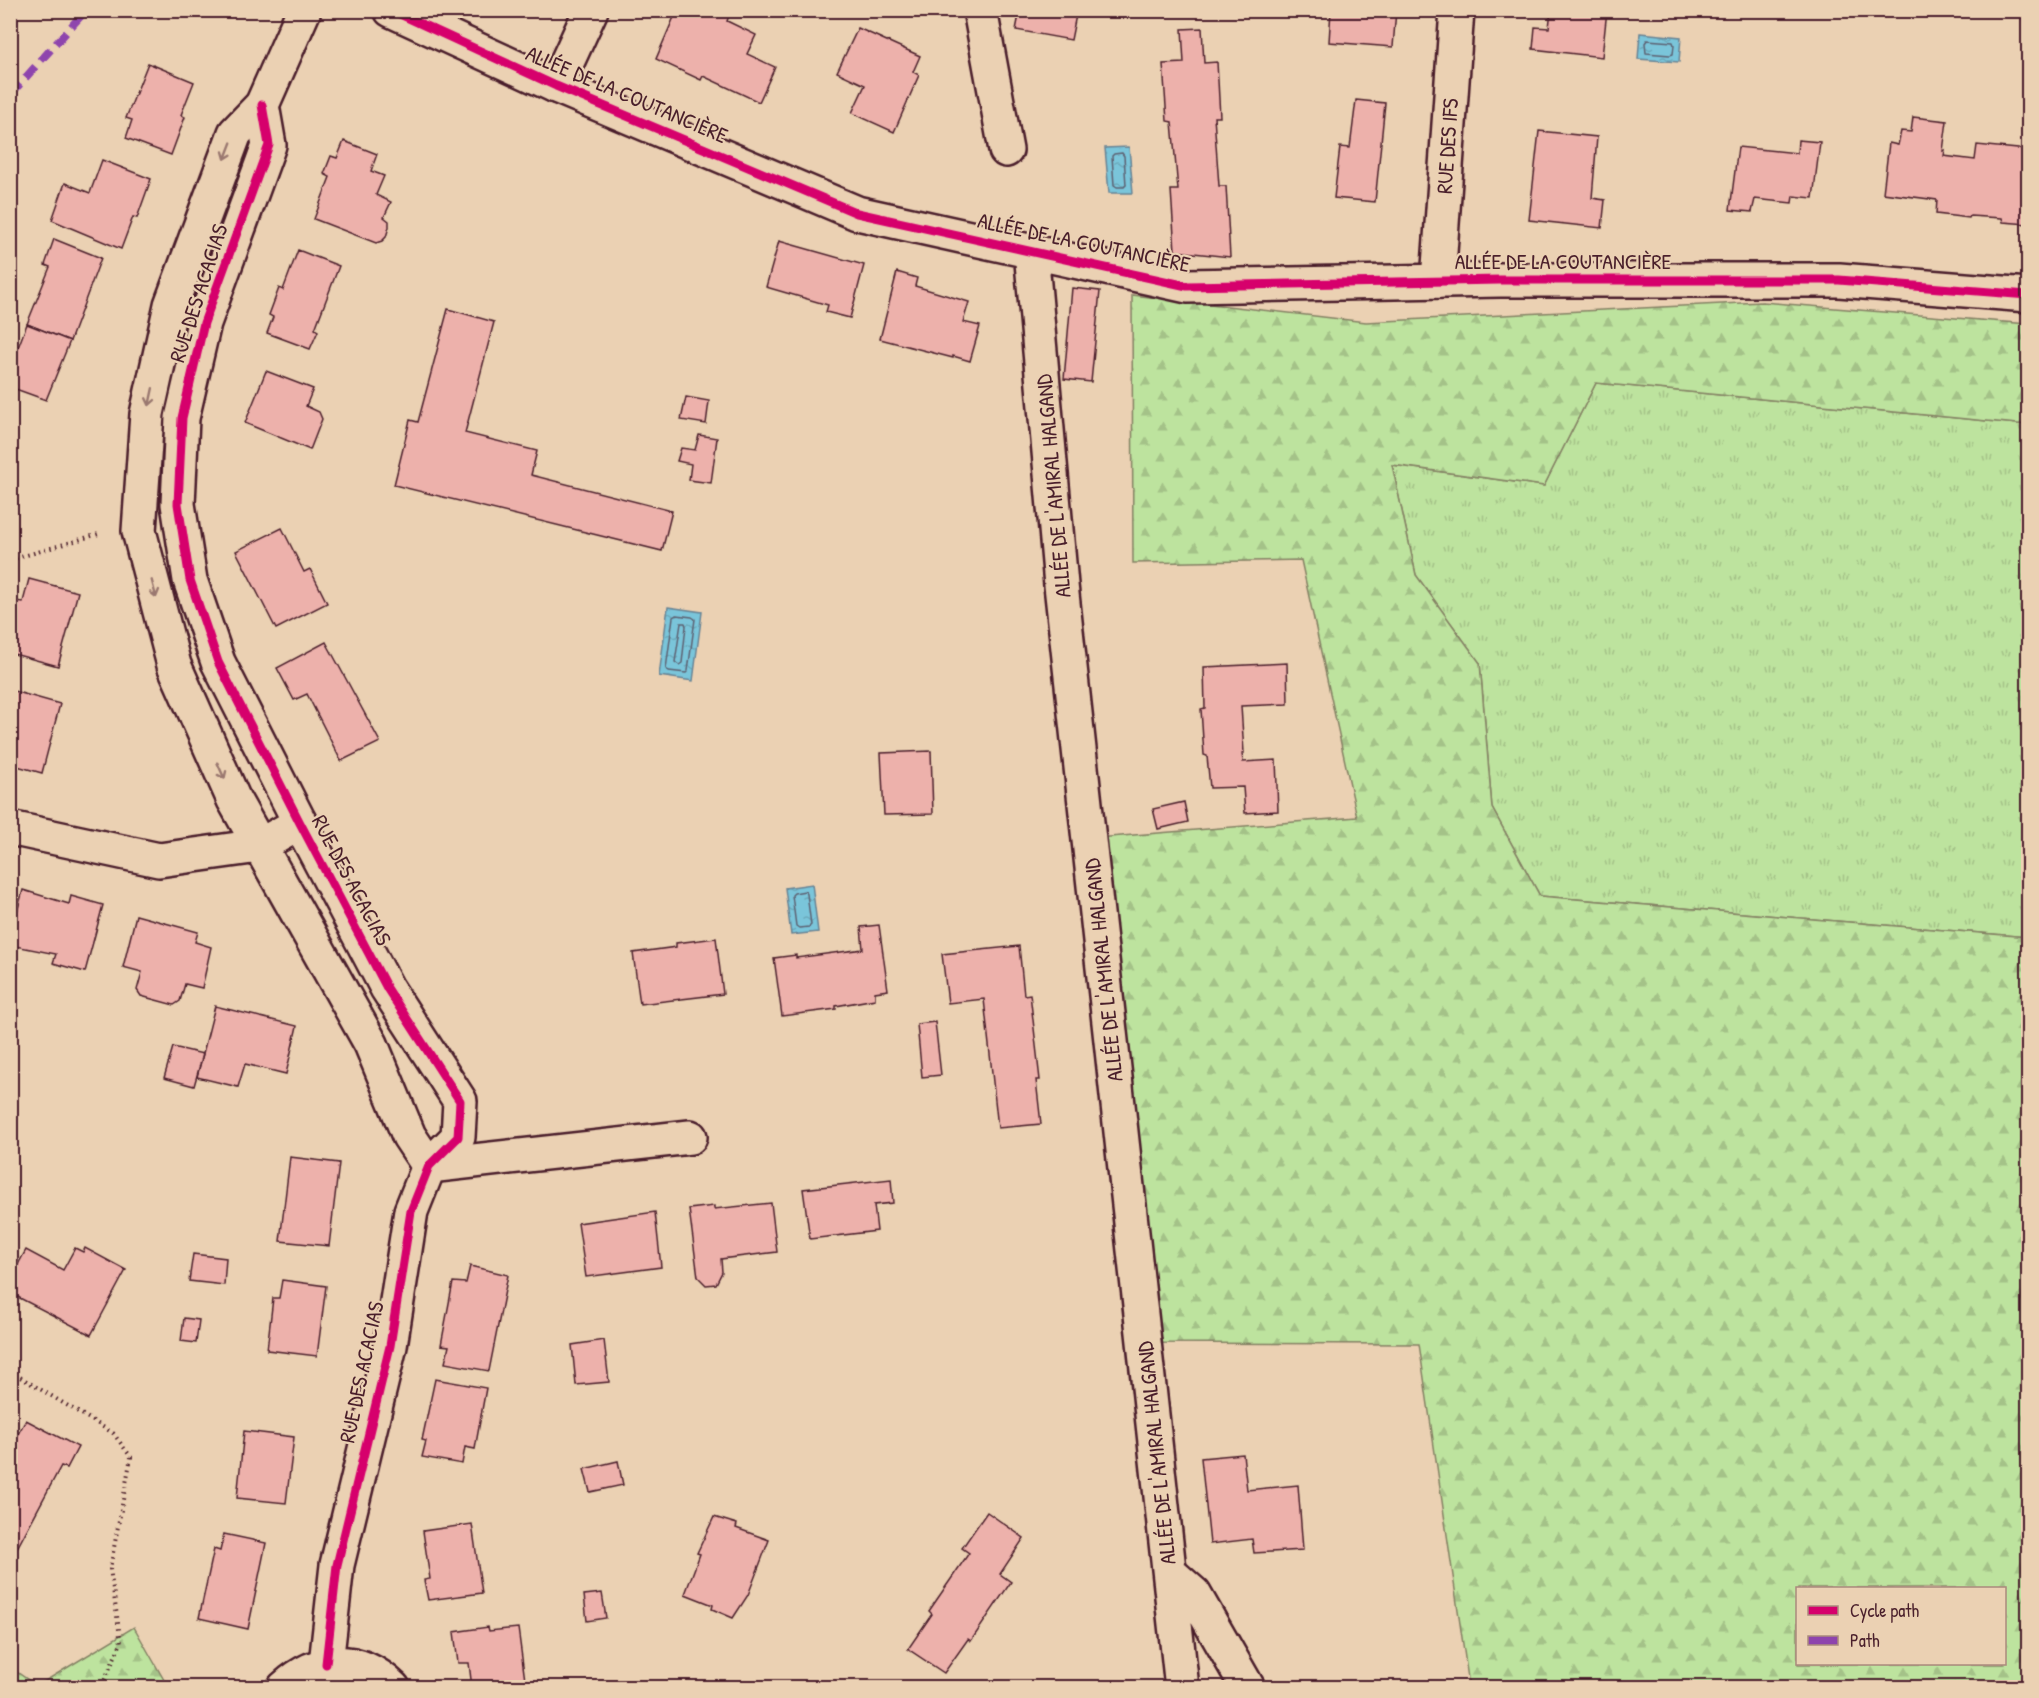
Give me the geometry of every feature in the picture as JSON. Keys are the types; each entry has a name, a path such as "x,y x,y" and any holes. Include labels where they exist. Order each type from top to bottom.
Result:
{"street":[{"name":"RUE DES ACACIAS","path":"304,10 262,105 235,133 171,305 147,414 139,531 174,665 234,800 371,1044 409,1136 429,1166"},
{"name":"ALLÉE DE LA COUTANCIÈRE","path":"391,10 556,86 857,213 1186,286 1438,281 1839,280 2028,295"},
{"path":"556,86 591,10"},
{"path":"980,10 1006,150"},
{"name":"RUE DES IFS","path":"1438,281 1457,10"},
{"name":"RUE DES ACACIAS","path":"262,105 269,146 204,323 182,418 178,504 190,580 218,662 300,823 387,988 460,1101 458,1137 429,1166 411,1211 390,1346 337,1565 326,1664"},
{"name":"ALLÉE DE L'AMIRAL HALGAND","path":"1031,251 1061,585 1182,1688"},
{"name":"RUE DES ACACIAS","path":"10,828 159,860 259,846 300,823"},
{"path":"429,1166 690,1137"},
{"path":"1170,1573 1194,1594 1248,1688"},
{"path":"284,1688 304,1672 326,1664 350,1664 373,1672 393,1688"}],"path":[{"path":"10,560 107,531 139,531"},
{"path":"10,1371 113,1433 131,1457 110,1569 121,1643 101,1688"}],"green space":[{"path":"1132,295 1366,322 1762,302 2028,324 2028,425 1596,383 1544,486 1392,465 1416,575 1480,663 1492,808 1540,896 2028,937 2028,1687 1517,1688 1469,1685 1419,1344 1133,1343 1085,839 1357,817 1301,560 1133,563"},
{"path":"1596,383 2028,425 2028,937 1540,896 1492,808 1480,663 1416,575 1392,465 1544,486"},
{"path":"134,1627 168,1687 11,1687 11,1668 37,1686"}],"water":[{"path":"1640,33 1681,37 1679,62 1638,59"},
{"path":"1129,147 1133,193 1109,193 1105,148"},
{"path":"668,607 702,612 693,681 659,676"},
{"path":"812,884 818,932 791,935 785,888"}],"building":[{"path":"677,10 731,10 727,21 756,35 747,54 775,67 759,102 703,76 701,80 656,59"},
{"path":"1020,10 1077,10 1071,40 1016,30"},
{"path":"1331,10 1396,10 1393,47 1329,42"},
{"path":"1551,10 1607,10 1602,57 1533,49 1535,27 1549,28"},
{"path":"858,28 920,56 913,72 919,75 894,132 852,113 865,85 837,72"},
{"path":"1202,28 1204,63 1217,62 1220,117 1214,117 1219,186 1226,186 1230,257 1175,251 1171,190 1178,190 1172,122 1167,121 1163,64 1184,63 1182,29"},
{"path":"148,63 194,82 181,115 185,117 171,155 126,138 132,120 126,118"},
{"path":"1356,100 1385,103 1375,202 1334,198 1340,147 1350,148"},
{"path":"1913,117 1947,121 1944,156 1975,160 1977,145 2028,150 2028,224 2003,222 2002,218 1970,216 1969,218 1936,214 1937,200 1883,193 1889,143 1898,145 1901,131 1911,132"},
{"path":"1539,131 1597,137 1592,198 1605,200 1602,228 1529,220"},
{"path":"1798,140 1820,142 1813,198 1793,196 1792,203 1755,199 1752,212 1730,210 1738,147 1797,153"},
{"path":"344,141 377,154 371,171 384,176 376,195 391,202 384,217 389,221 389,227 382,241 376,243 314,219 330,177 324,174 331,156 337,158"},
{"path":"102,160 151,179 137,218 133,217 121,249 52,220 65,183 90,193"},
{"path":"54,239 101,258 70,341 27,324 50,267 45,265"},
{"path":"779,241 864,265 850,318 826,312 828,305 766,287"},
{"path":"298,250 339,266 315,329 318,331 310,349 267,333 273,317 269,315 279,288 283,290"},
{"path":"897,272 917,278 915,286 969,302 963,322 980,326 970,361 880,339"},
{"path":"1072,288 1100,291 1091,382 1064,379"},
{"path":"448,309 494,322 465,433 537,451 531,475 672,511 662,551 394,485 410,420 418,422"},
{"path":"27,324 70,341 46,400 10,387 10,345 17,348"},
{"path":"266,371 313,389 306,406 319,412 322,419 310,450 245,423"},
{"path":"686,397 709,401 706,424 681,420"},
{"path":"699,435 717,438 711,483 689,480 691,464 677,461 681,448 695,450"},
{"path":"282,528 304,572 310,569 327,603 276,629 236,551"},
{"path":"29,579 78,592 58,666 10,653 10,620 15,601 23,602"},
{"path":"326,642 380,742 341,761 307,694 294,700 277,668"},
{"path":"1287,663 1288,704 1241,706 1243,762 1276,760 1278,811 1245,813 1243,787 1210,788 1207,756 1204,755 1201,709 1205,708 1204,667"},
{"path":"10,690 60,704 42,773 10,764"},
{"path":"931,751 933,814 884,815 881,753"},
{"path":"1184,802 1188,822 1158,829 1153,809"},
{"path":"23,890 69,904 71,896 103,905 85,972 53,963 56,954 10,945"},
{"path":"136,915 198,932 195,942 211,947 202,988 185,984 180,1001 174,1005 141,996 137,990 142,972 123,967"},
{"path":"879,925 888,990 875,992 875,999 836,1006 836,1009 782,1016 774,958 796,955 796,958 863,949 861,927"},
{"path":"716,938 723,994 640,1004 633,953 676,947 676,943"},
{"path":"1019,946 1024,995 1030,994 1040,1080 1036,1080 1041,1124 998,1128 984,999 948,1003 942,954"},
{"path":"215,1006 297,1026 286,1074 245,1064 238,1087 197,1077"},
{"path":"935,1022 941,1075 922,1077 917,1024"},
{"path":"173,1047 203,1054 194,1086 164,1078"},
{"path":"290,1157 339,1163 329,1246 280,1241"},
{"path":"891,1179 893,1203 874,1205 877,1231 810,1239 803,1189"},
{"path":"771,1203 777,1252 721,1259 722,1272 716,1284 706,1285 698,1277 689,1209 714,1206 714,1209"},
{"path":"655,1212 661,1267 586,1277 578,1223"},
{"path":"75,1248 83,1252 85,1248 126,1270 91,1335 10,1293 10,1279 26,1250 63,1270"},
{"path":"193,1254 226,1258 224,1285 189,1281"},
{"path":"470,1266 508,1275 489,1371 445,1363 449,1346 441,1345 453,1282 466,1283"},
{"path":"282,1280 326,1286 317,1356 267,1350 273,1298 279,1298"},
{"path":"184,1318 199,1320 196,1343 181,1341"},
{"path":"604,1340 609,1382 576,1385 572,1345"},
{"path":"435,1379 486,1388 475,1449 465,1447 462,1464 422,1457 426,1441 422,1440"},
{"path":"26,1420 78,1447 67,1468 61,1466 16,1550 10,1547 10,1448"},
{"path":"244,1431 294,1437 286,1503 237,1498"},
{"path":"1243,1454 1247,1490 1298,1485 1303,1550 1254,1553 1252,1539 1210,1544 1201,1458"},
{"path":"618,1461 623,1485 590,1492 584,1469"},
{"path":"987,1512 1024,1538 1000,1574 1011,1582 971,1641 968,1639 944,1673 908,1649 932,1614 929,1611 969,1553 962,1548"},
{"path":"714,1517 737,1524 736,1528 769,1540 748,1595 733,1618 712,1609 713,1605 685,1594 700,1554 697,1553"},
{"path":"472,1524 482,1593 428,1600 424,1580 430,1579 423,1531"},
{"path":"224,1534 266,1543 248,1629 199,1618 214,1549 220,1551"},
{"path":"602,1593 606,1618 587,1621 584,1595"},
{"path":"488,1627 489,1631 518,1628 526,1688 472,1688 469,1663 458,1663 454,1632"}],"marked path":[{"path":"10,95 86,10"},
{"path":"2022,10 2028,24"}],"cycle path":[{"path":"391,10 556,86 857,213 1187,286 1500,280 1839,280 2028,295"},
{"path":"262,105 269,145 204,323 182,418 178,504 190,580 218,662 300,823 387,988 460,1101 458,1137 429,1166 411,1211 390,1346 337,1565 326,1664"}]}
